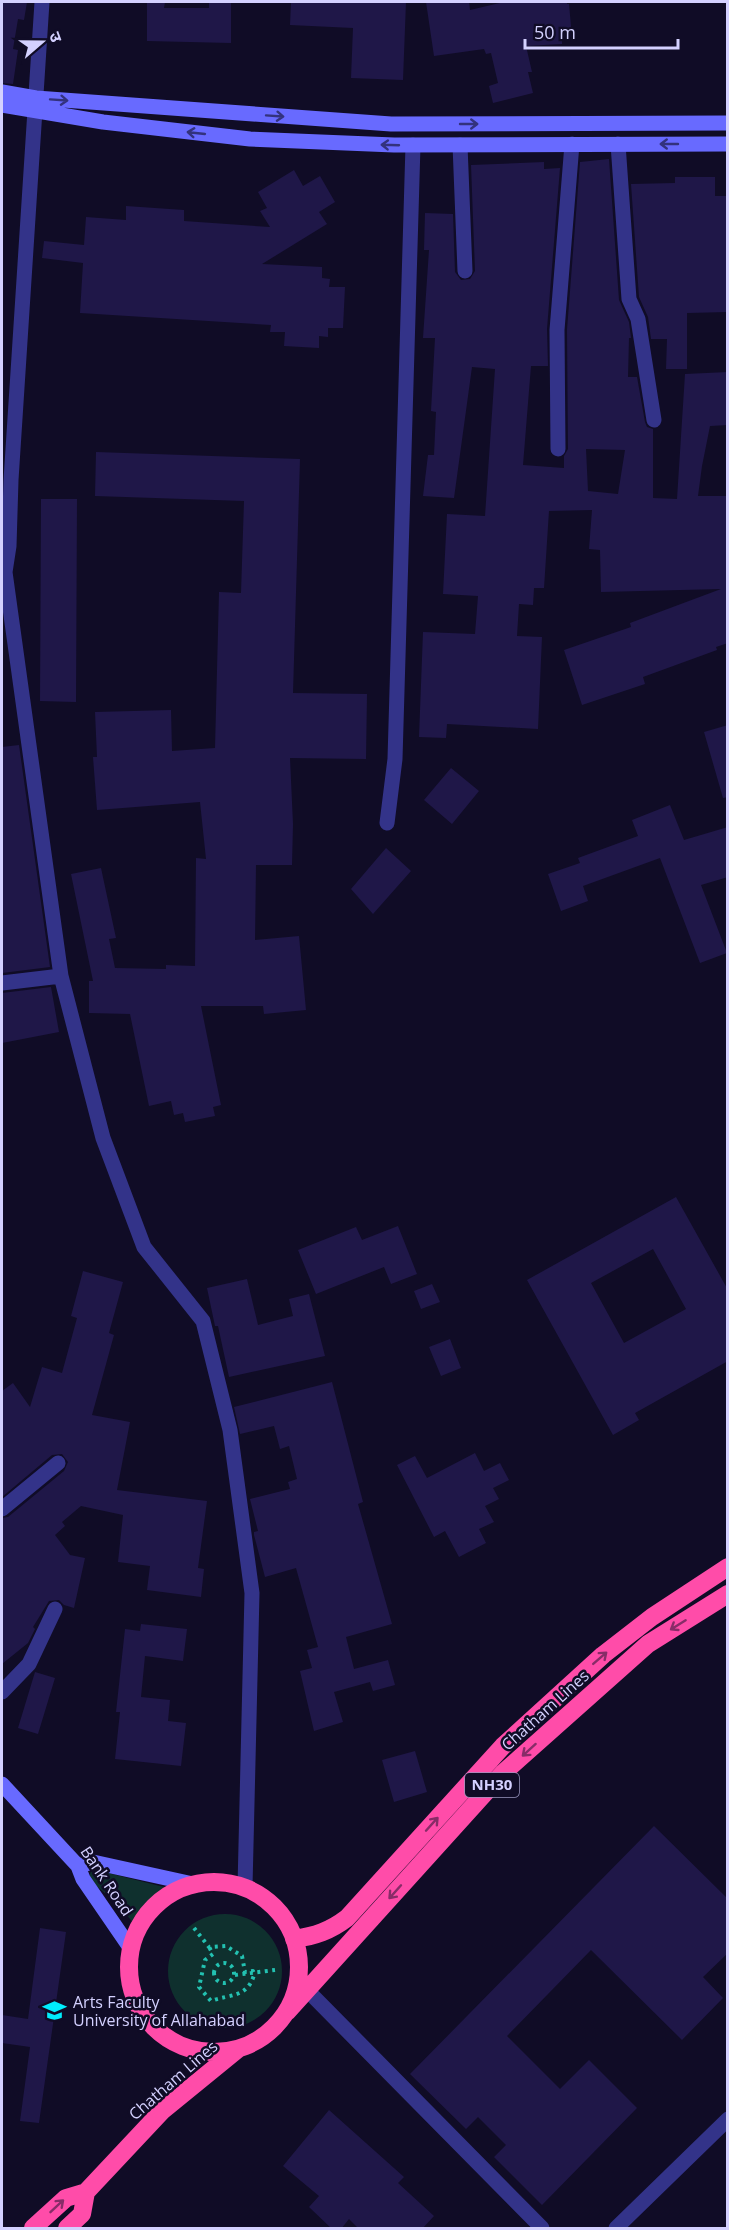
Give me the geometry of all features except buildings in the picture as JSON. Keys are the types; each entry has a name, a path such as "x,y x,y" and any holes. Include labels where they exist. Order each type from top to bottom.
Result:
{"highway":[{"name":"Chatham Lines","path":"294,1939 315,1936 333,1929 347,1918 511,1738 603,1655 652,1617 728,1567"},
{"name":"Chatham Lines","path":"33,2229 66,2198 86,2192 162,2111 238,2049 257,2041 274,2028 503,1773 648,1644 728,1594"},
{"name":"Chatham Lines","path":"238,2049 209,2052 180,2046 156,2030 138,2006 130,1978 131,1949 139,1926 153,1907 171,1893 193,1884 219,1882 245,1887 266,1899 283,1917 294,1939 299,1957 299,1976 295,1995 287,2012"},
{"name":"Chatham Lines","path":"67,2229 82,2214 86,2192"}],"main road":[{"path":"2,92 34,104 103,122 250,139 413,145 728,144"},
{"path":"2,105 34,104 391,124 728,123"},
{"name":"Bank Road","path":"2,1784 78,1866 82,1879 131,1949"},
{"path":"78,1866 93,1862 193,1884"}],"street":[{"path":"42,2 11,480 9,546 5,572 61,976 103,1138 144,1247 203,1321 230,1430 252,1593 245,1887"},
{"path":"558,449 557,330 572,144"},
{"path":"618,144 629,299 638,318 654,420"},
{"path":"387,823 395,759 413,145"},
{"path":"460,145 465,271"},
{"path":"2,983 61,976"},
{"path":"2,1509 58,1463"},
{"path":"2,1692 30,1664 55,1609"},
{"path":"306,1990 542,2229"},
{"path":"616,2229 728,2119"}],"path":[{"path":"195,1928 213,1954 205,1960 199,1987 211,2001 243,1993 254,1975 253,1971 235,1975 229,1983 225,1984 216,1980 213,1973 221,1963 228,1963 234,1968 235,1975"},
{"path":"209,1947 226,1946 234,1950 242,1956 245,1972"},
{"path":"245,1972 275,1970"}],"green space":[{"path":"92,1869 168,1888 145,1911 140,1922 134,1924 118,1904 88,1879"},
{"path":"225,1914 247,1919 265,1931 277,1949 282,1971 277,1993 265,2011 247,2023 225,2028 203,2023 185,2011 173,1993 168,1971 173,1949 185,1931 203,1919"}],"place":[{"name":"Arts Faculty University of Allahabad","path":"55,2011"}]}
